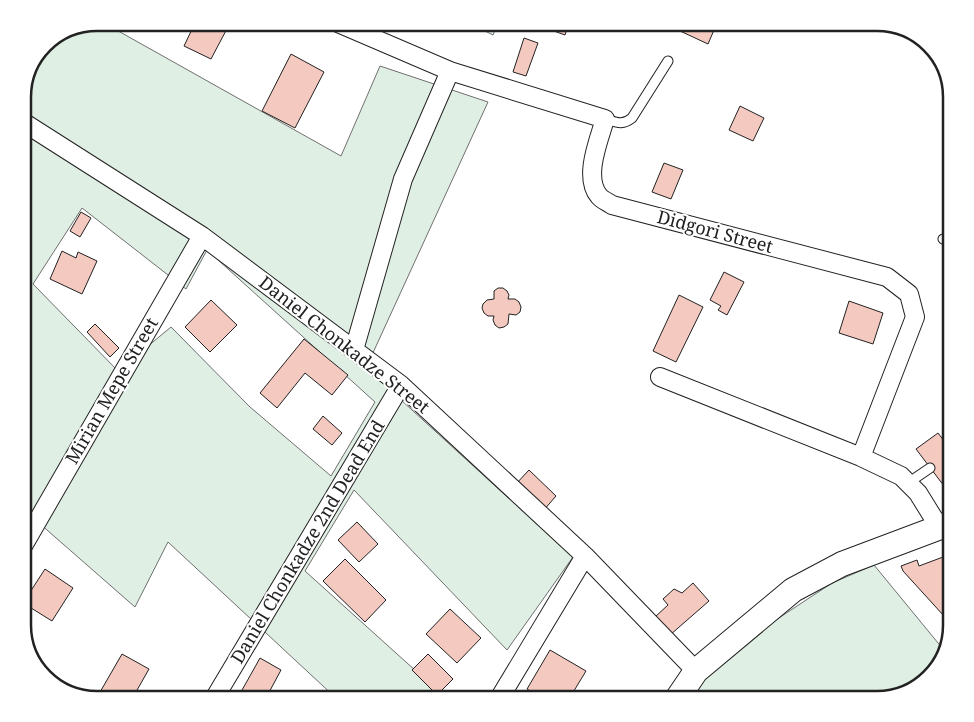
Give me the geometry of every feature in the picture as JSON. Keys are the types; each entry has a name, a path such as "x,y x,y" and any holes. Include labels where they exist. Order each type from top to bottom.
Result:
{"main road":[{"path":"683,691 696,671 793,590 842,564 943,526"}],"street":[{"path":"359,31 450,71 605,119"},
{"path":"354,350 403,179 450,71"},
{"name":"Didgori Street","path":"605,119 592,170 593,185 600,197 612,205 887,277 909,294 915,317 861,457"},
{"name":"Daniel Chonkadze Street","path":"31,127 202,236 401,385 585,556 696,671"},
{"name":"Mirian Mepe Street","path":"31,532 202,236"},
{"path":"660,377 861,457 901,476 943,523"},
{"name":"Daniel Chonkadze 2nd Dead End","path":"219,691 401,385"},
{"path":"505,691 585,556"}],"lane":[{"path":"605,119 620,124 626,123 632,118 637,113 668,61"},
{"path":"908,483 930,468"}],"green space":[{"path":"97,31 118,31 341,156 380,66 488,102 366,368 573,557 507,650 354,490 305,571 438,691 328,691 168,542 135,607 31,516 31,93 33,80 45,57 61,42 72,36","holes":["82,208 186,289 207,250 375,402 331,476 250,407 171,327 118,371 33,284"]},
{"path":"485,31 495,31 493,35"},
{"path":"874,565 939,645 929,665 906,684 894,689 877,691 691,691 756,633 832,583"}],"building":[{"path":"191,31 226,31 211,59 184,46"},
{"path":"554,31 566,31 565,35"},
{"path":"680,31 714,31 708,44"},
{"path":"524,38 538,43 526,76 513,72"},
{"path":"291,54 324,72 295,128 262,111"},
{"path":"740,106 764,118 753,141 729,130"},
{"path":"664,163 683,170 671,199 652,192"},
{"path":"81,212 91,218 80,237 70,231"},
{"path":"62,251 76,258 78,252 97,261 82,294 50,279"},
{"path":"724,272 744,282 727,315 718,310 721,306 710,300"},
{"path":"498,288 503,288 507,291 508,299 515,299 521,307 520,312 516,315 509,314 508,324 499,328 495,325 494,316 488,316 482,308 487,300 494,299 494,291"},
{"path":"679,295 703,307 676,362 653,351"},
{"path":"211,300 237,325 210,352 185,327"},
{"path":"849,301 883,313 873,344 839,333"},
{"path":"95,324 119,348 110,357 87,332"},
{"path":"304,339 348,375 332,395 305,373 277,408 260,393"},
{"path":"323,416 342,433 332,445 313,429"},
{"path":"938,433 943,440 943,485 916,449"},
{"path":"529,470 556,496 543,511 515,485"},
{"path":"357,522 378,544 359,562 338,540"},
{"path":"943,557 943,615 903,571 901,566 917,560 919,566"},
{"path":"345,559 386,600 365,622 323,581"},
{"path":"45,569 73,588 52,621 31,608 31,591"},
{"path":"693,583 709,601 670,635 655,617 668,605 663,599 674,589 682,593"},
{"path":"450,609 481,638 457,663 426,634"},
{"path":"550,650 586,671 574,691 530,691 527,689"},
{"path":"122,654 149,669 137,691 101,691"},
{"path":"428,654 453,679 441,691 433,691 412,670"},
{"path":"260,658 281,670 270,691 241,691"}]}
